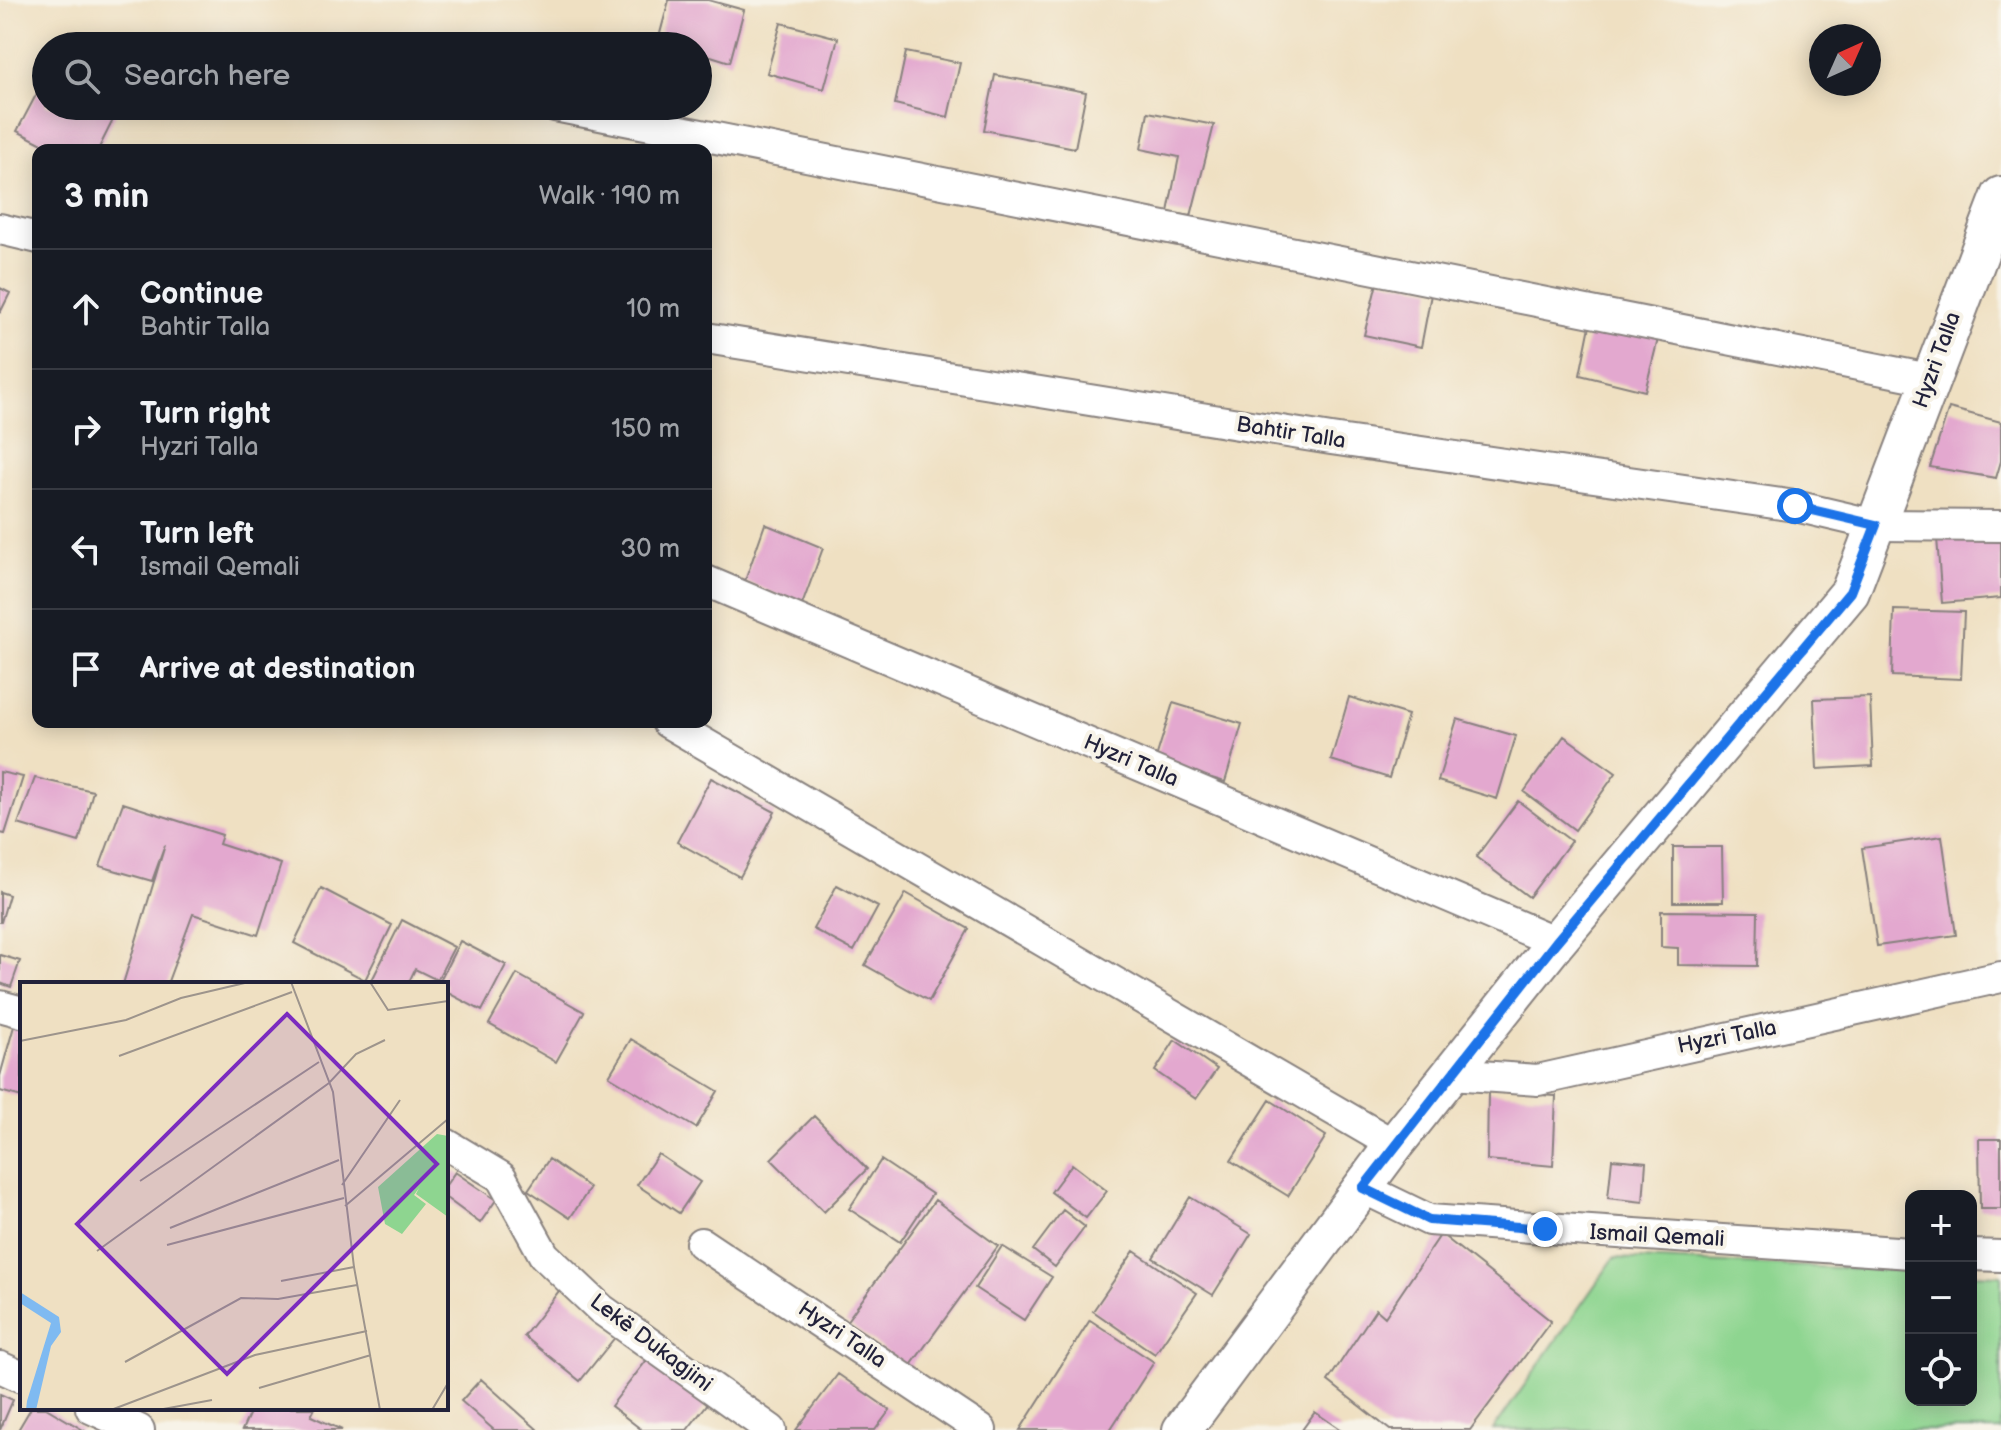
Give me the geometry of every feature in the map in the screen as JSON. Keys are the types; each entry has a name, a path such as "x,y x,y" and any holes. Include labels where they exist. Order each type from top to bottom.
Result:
{"street":[{"path":"625,120 1929,379"},
{"name":"Hyzri Talla","path":"1182,1430 1394,1145 1556,942 1850,592 2001,196"},
{"path":"0,229 32,237"},
{"name":"Bahtir Talla","path":"712,339 1331,439 1795,506 1876,525"},
{"path":"1876,525 2001,526"},
{"name":"Hyzri Talla","path":"712,584 1556,942"},
{"path":"677,728 1394,1145"},
{"name":"Hyzri Talla","path":"1451,1074 1538,1080 2001,977"},
{"path":"0,1006 20,1011"},
{"name":"Lekë Dukagjini","path":"448,1145 501,1177 544,1255 601,1309 771,1430"},
{"name":"Ismail Qemali","path":"1363,1188 1429,1220 1905,1253"},
{"name":"Hyzri Talla","path":"701,1243 981,1430"},
{"path":"1977,1255 2001,1256"},
{"path":"0,1367 20,1376"},
{"path":"95,1410 139,1430"}],"green space":[{"path":"1614,1258 1905,1271 1905,1406 1977,1406 1977,1274 2001,1275 2001,1430 1493,1430"}],"building":[{"path":"669,0 708,0 744,10 730,62 712,56 712,32 660,32"},
{"path":"781,23 838,38 824,89 767,73"},
{"path":"906,52 960,63 948,117 895,104"},
{"path":"995,75 1086,92 1075,148 984,130"},
{"path":"32,103 32,120 113,120 101,144 42,144 17,131"},
{"path":"1148,112 1214,125 1191,216 1168,212 1179,157 1141,149"},
{"path":"1378,279 1432,289 1421,347 1364,335"},
{"path":"0,288 10,293 0,313"},
{"path":"1591,321 1659,335 1645,391 1580,375"},
{"path":"1949,408 2001,422 2001,461 1996,478 1930,467"},
{"path":"765,524 823,548 802,605 745,581"},
{"path":"2001,533 2001,598 1942,603 1937,538"},
{"path":"1894,610 1964,612 1961,679 1892,676"},
{"path":"1349,697 1408,715 1389,778 1331,760"},
{"path":"1870,697 1873,766 1817,769 1814,699"},
{"path":"1173,703 1242,724 1225,782 1155,761"},
{"path":"1457,719 1516,736 1497,799 1438,781"},
{"path":"1564,736 1616,773 1575,830 1524,792"},
{"path":"0,772 23,777 5,834 0,833"},
{"path":"35,778 93,791 79,842 18,824"},
{"path":"711,778 775,812 740,877 677,842"},
{"path":"1518,801 1571,841 1529,897 1476,857"},
{"path":"123,803 222,835 219,844 281,864 258,935 193,914 168,982 124,982 165,845 152,881 100,866"},
{"path":"1942,836 1956,935 1877,946 1862,848"},
{"path":"1673,847 1722,847 1723,902 1673,902"},
{"path":"837,885 878,907 854,951 813,929"},
{"path":"321,888 392,925 365,980 294,943"},
{"path":"0,892 9,895 1,922 0,922"},
{"path":"906,893 969,929 929,1001 865,965"},
{"path":"1661,911 1758,912 1757,966 1678,965 1678,948 1661,947"},
{"path":"402,920 454,947 437,980 415,969 409,982 371,982"},
{"path":"460,941 506,965 482,1011 448,993 448,982 439,982"},
{"path":"0,955 20,961 11,987 0,983"},
{"path":"517,974 584,1012 556,1062 489,1024"},
{"path":"16,1019 20,1020 20,1096 0,1091 0,1076"},
{"path":"631,1039 718,1091 696,1128 609,1076"},
{"path":"1175,1040 1217,1069 1196,1099 1155,1071"},
{"path":"1488,1092 1556,1096 1553,1166 1487,1160"},
{"path":"1270,1100 1326,1136 1288,1196 1231,1161"},
{"path":"814,1116 867,1169 824,1212 771,1159"},
{"path":"1979,1139 2001,1139 2001,1209 1980,1209"},
{"path":"658,1154 700,1182 679,1213 637,1185"},
{"path":"549,1159 590,1188 570,1218 528,1190"},
{"path":"1612,1159 1646,1162 1643,1202 1608,1198"},
{"path":"881,1160 932,1194 900,1242 849,1209"},
{"path":"1072,1164 1107,1191 1086,1218 1051,1192"},
{"path":"455,1172 496,1200 480,1223 448,1199 448,1182"},
{"path":"1190,1197 1251,1234 1213,1295 1153,1258"},
{"path":"935,1200 998,1246 909,1368 846,1322"},
{"path":"1063,1210 1085,1227 1055,1267 1033,1250"},
{"path":"1441,1234 1551,1321 1470,1430 1390,1430 1328,1381 1376,1309 1385,1317"},
{"path":"1002,1246 1052,1277 1024,1320 975,1288"},
{"path":"1134,1251 1197,1293 1155,1354 1093,1311"},
{"path":"559,1291 616,1336 580,1381 524,1336"},
{"path":"1090,1320 1154,1362 1110,1430 1020,1430"},
{"path":"650,1356 709,1402 687,1430 642,1430 611,1406"},
{"path":"838,1374 890,1410 875,1430 796,1430"},
{"path":"481,1379 538,1430 494,1430 461,1401"},
{"path":"0,1394 13,1400 0,1430"},
{"path":"30,1410 49,1410 83,1430 18,1430"},
{"path":"251,1410 314,1410 311,1416 342,1430 242,1430"},
{"path":"1315,1412 1341,1430 1302,1430"}],"route":[{"path":"1545,1229 1429,1220 1363,1188 1556,942 1850,592 1876,525 1795,506"}]}
